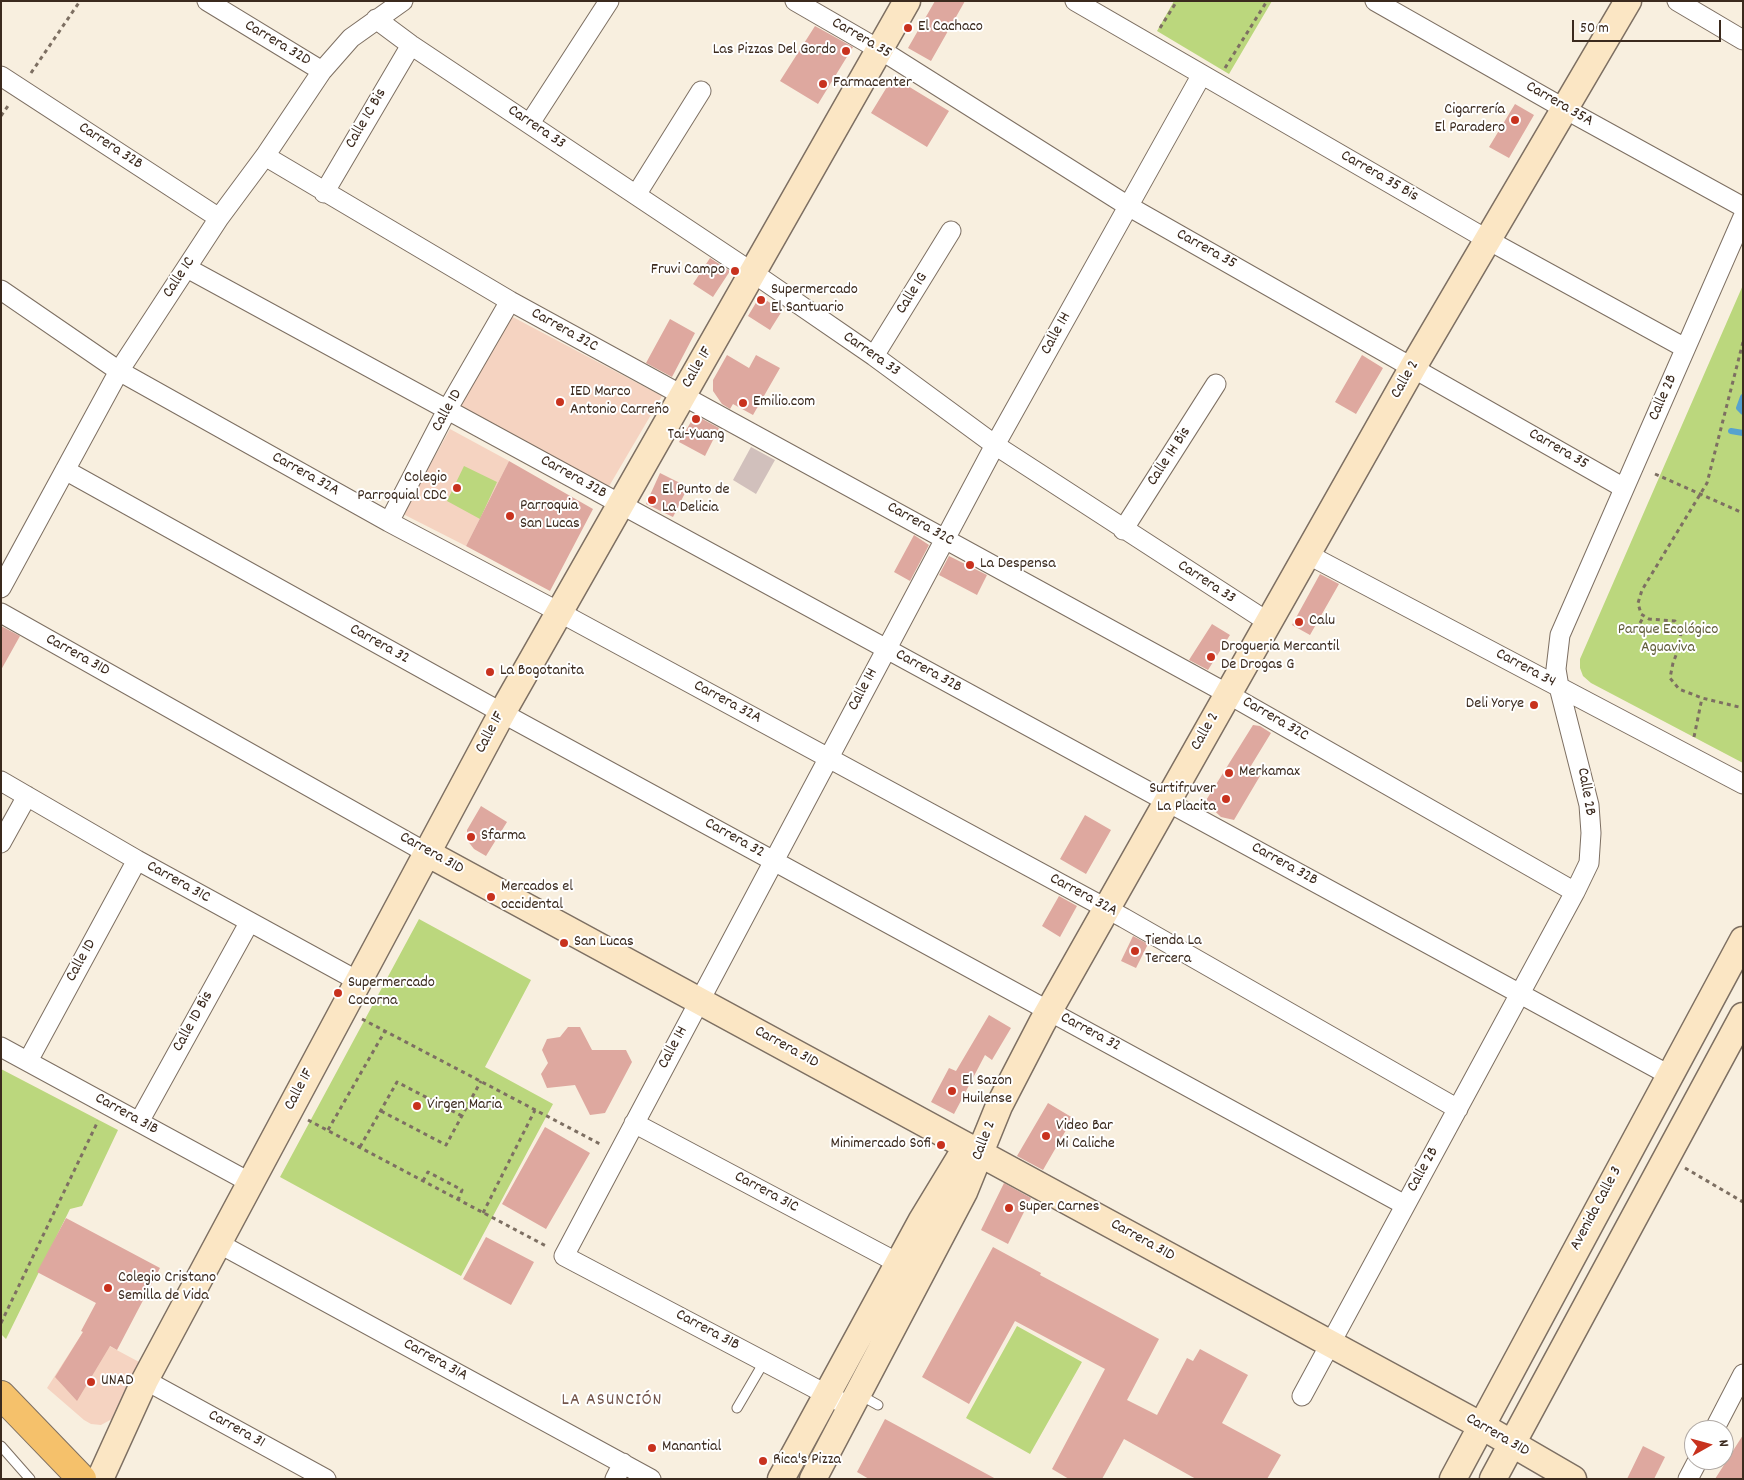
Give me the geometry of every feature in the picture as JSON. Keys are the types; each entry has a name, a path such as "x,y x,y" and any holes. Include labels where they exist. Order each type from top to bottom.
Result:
{"highway":[{"path":"1,1394 82,1479"}],"street":[{"name":"Carrera 32D","path":"207,1 322,70"},
{"name":"Calle 1C","path":"1,588 119,371 219,218 265,156 322,70 351,38 403,1"},
{"path":"530,123 609,1"},
{"name":"Carrera 35","path":"795,1 879,50 1128,206 1624,488"},
{"name":"Calle 1F","path":"100,1479 145,1380 502,713 907,1"},
{"name":"Carrera 35 Bis","path":"1075,1 1488,240 1685,348"},
{"name":"Carrera 35A","path":"1376,1 1565,109 1743,206"},
{"name":"Calle 2","path":"781,1479 898,1263 973,1150 999,1106 1048,1011 1413,367 1628,1"},
{"path":"1677,1 1743,40"},
{"name":"Carrera 33","path":"376,19 411,45 530,123 874,356 995,445 1123,530 1268,622"},
{"name":"Calle 1C Bis","path":"324,193 411,45"},
{"name":"Carrera 32B","path":"1,76 219,218"},
{"name":"Calle 1H","path":"564,1256 995,445 1128,206 1208,79"},
{"path":"636,195 701,91"},
{"name":"Carrera 32C","path":"265,156 324,193 510,301 1228,694 1575,892"},
{"name":"Calle 2B","path":"1302,1396 1589,863 1590,805 1556,669 1560,635 1743,217"},
{"name":"Calle 1G","path":"874,356 951,231"},
{"name":"Carrera 32B","path":"187,268 1670,1075"},
{"name":"Carrera 32A","path":"1,290 119,371 389,522 559,612 1106,909 1458,1109"},
{"name":"Calle 1D","path":"389,522 447,410 510,301"},
{"name":"Calle 1H Bis","path":"1123,530 1216,384"},
{"name":"Carrera 32","path":"65,470 502,713 1405,1205"},
{"name":"Carrera 34","path":"1307,554 1743,784"},
{"name":"Carrera 31D","path":"1,613 427,852 1480,1426 1573,1479"},
{"name":"Carrera 31C","path":"1,781 249,923 358,981"},
{"path":"1,844 27,796"},
{"name":"Calle 1D","path":"28,1061 137,860"},
{"name":"Calle 1D Bis","path":"139,1122 249,923"},
{"name":"Avenida Calle 3","path":"1453,1479 1743,940"},
{"path":"1493,1479 1510,1443 1743,1016"},
{"name":"Carrera 31B","path":"1,1047 251,1183"},
{"name":"Carrera 31C","path":"634,1123 898,1263"},
{"name":"Calle 2","path":"813,1479 862,1402 964,1192 973,1150"},
{"name":"Carrera 31A","path":"218,1243 619,1471 652,1479"},
{"name":"Carrera 31B","path":"564,1256 827,1395 862,1402"},
{"name":"Carrera 31","path":"145,1380 326,1479"},
{"path":"1720,1420 1740,1385"}],"lane":[{"path":"737,1408 764,1362"},
{"path":"1,1446 30,1479"}],"path":[{"path":"1,116 80,1"},
{"path":"1150,46 1177,1"},
{"path":"1208,79 1268,1"},
{"path":"1743,342 1707,483 1642,590 1638,603 1641,614 1644,616 1649,619 1675,621 1681,631 1680,645 1673,662 1670,678 1679,689 1702,698 1743,708"},
{"path":"1656,474 1743,513"},
{"path":"1640,623 1644,616"},
{"path":"1694,741 1702,698"},
{"path":"354,1015 618,1154"},
{"path":"328,1130 385,1031"},
{"path":"381,1111 446,1145 481,1081"},
{"path":"360,1147 397,1082 462,1116"},
{"path":"1,1323 106,1104"},
{"path":"483,1213 535,1110"},
{"path":"301,1116 564,1256"},
{"path":"1680,1166 1743,1202"},
{"path":"423,1181 428,1172 462,1190 458,1200"}],"shaded area":[{"name":"IED Marco Antonio Carreño","path":"509,315 662,396 608,488 458,408"},
{"name":"Colegio Parroquial CDC","path":"450,429 509,461 466,546 403,514"},
{"path":"751,447 775,460 756,494 733,480"},
{"name":"UNAD","path":"83,1332 141,1363 112,1419 101,1425 91,1424 84,1420 47,1388"}],"green space":[{"path":"1174,1 1272,1 1229,74 1157,31"},
{"name":"Parque Ecológico Aguaviva","path":"1743,285 1743,763 1591,683 1583,676 1580,668 1580,659"},
{"path":"464,466 497,482 480,519 447,501"},
{"path":"419,919 531,980 485,1067 553,1104 461,1276 280,1177"},
{"path":"1,1069 118,1130 82,1206 70,1209 6,1339 1,1334"},
{"path":"1017,1326 1082,1362 1030,1454 966,1418"}],"building":[{"path":"935,1 965,1 931,61 908,48"},
{"path":"815,26 853,47 818,104 780,81"},
{"path":"893,77 949,111 927,147 871,113"},
{"path":"1515,104 1534,115 1509,158 1489,147"},
{"path":"710,258 730,271 713,297 693,284"},
{"path":"760,296 782,311 770,330 748,316"},
{"path":"670,319 695,333 672,377 646,363"},
{"path":"727,355 749,368 756,355 780,368 753,415 733,404 730,409 722,404 713,391 713,380"},
{"path":"1362,355 1383,368 1356,414 1335,402"},
{"path":"695,415 719,428 705,456 679,442"},
{"name":"Parroquia San Lucas","path":"509,461 593,509 550,591 466,546"},
{"path":"660,473 688,487 673,517 646,504"},
{"path":"914,535 929,545 910,581 894,572"},
{"path":"949,556 987,575 977,595 939,575"},
{"path":"1320,574 1339,584 1310,635 1292,625"},
{"path":"1212,624 1230,635 1208,670 1189,660"},
{"path":"1,626 20,636 1,670"},
{"path":"1253,725 1260,726 1271,733 1249,769 1260,776 1234,820 1221,817 1205,802"},
{"path":"481,806 507,822 486,856 474,849 467,840 467,830"},
{"path":"1085,815 1111,830 1086,874 1060,859"},
{"path":"1059,896 1077,906 1060,937 1042,926"},
{"name":"Tienda La Tercera","path":"1133,936 1148,944 1136,968 1121,961"},
{"path":"989,1015 1011,1028 992,1060 985,1055 954,1114 931,1102 949,1068 956,1071"},
{"path":"568,1027 580,1027 592,1050 626,1050 632,1062 605,1113 590,1115 575,1085 547,1088 541,1074 548,1063 542,1050 547,1039 560,1037"},
{"name":"Video Bar Mi Caliche","path":"1048,1103 1073,1118 1043,1170 1017,1156"},
{"path":"545,1127 590,1153 546,1229 502,1204"},
{"name":"Super Carnes","path":"1004,1183 1031,1198 1008,1244 981,1230"},
{"name":"Colegio Cristano Semilla de Vida","path":"66,1218 160,1268 117,1350 110,1346 77,1401 55,1377 83,1332 81,1331 96,1303 37,1272"},
{"path":"486,1237 534,1262 511,1305 463,1279"},
{"path":"993,1247 1041,1273 1040,1275 1159,1339 1127,1400 1157,1415 1187,1358 1193,1361 1200,1349 1248,1375 1222,1423 1281,1455 1267,1479 1196,1479 1124,1439 1102,1479 1069,1479 1052,1469 1105,1369 1015,1321 969,1404 922,1377"},
{"path":"885,1419 996,1479 869,1479 857,1472"},
{"path":"1743,1435 1743,1479 1715,1479 1721,1470 1734,1470 1734,1449"},
{"path":"1643,1446 1665,1457 1654,1479 1627,1479"}],"waterway":[{"path":"1743,397 1739,408 1743,412"},
{"path":"1731,431 1743,433"}],"place":[{"name":"El Cachaco","path":"908,28"},
{"name":"Las Pizzas Del Gordo","path":"846,51"},
{"name":"Farmacenter","path":"823,84"},
{"name":"Cigarrería El Paradero","path":"1515,120"},
{"name":"Fruvi Campo","path":"735,271"},
{"name":"Supermercado El Santuario","path":"761,300"},
{"name":"IED Marco Antonio Carreño","path":"560,402"},
{"name":"Emilio.com","path":"743,403"},
{"name":"Tai-Yuang","path":"696,419"},
{"name":"Colegio Parroquial CDC","path":"457,488"},
{"name":"El Punto de La Delicia","path":"652,500"},
{"name":"Parroquia San Lucas","path":"510,516"},
{"name":"La Despensa","path":"970,565"},
{"name":"Calu","path":"1299,622"},
{"name":"Drogueria Mercantil De Drogas G","path":"1211,657"},
{"name":"La Bogotanita","path":"490,672"},
{"name":"Deli Yorye","path":"1534,705"},
{"name":"Merkamax","path":"1229,773"},
{"name":"Surtifruver La Placita","path":"1226,799"},
{"name":"Sfarma","path":"471,837"},
{"name":"Mercados el occidental","path":"491,897"},
{"name":"San Lucas","path":"564,943"},
{"name":"Tienda La Tercera","path":"1135,951"},
{"name":"Supermercado Cocorna","path":"338,993"},
{"name":"El Sazon Huilense","path":"952,1091"},
{"name":"Virgen Maria","path":"417,1106"},
{"name":"Video Bar Mi Caliche","path":"1046,1136"},
{"name":"Minimercado Sofi","path":"941,1145"},
{"name":"Super Carnes","path":"1009,1208"},
{"name":"Colegio Cristano Semilla de Vida","path":"108,1288"},
{"name":"UNAD","path":"91,1382"},
{"name":"Manantial","path":"652,1448"},
{"name":"Rica's Pizza","path":"763,1461"}],"district":[{"name":"LA ASUNCIÓN","path":"612,1402"}]}
